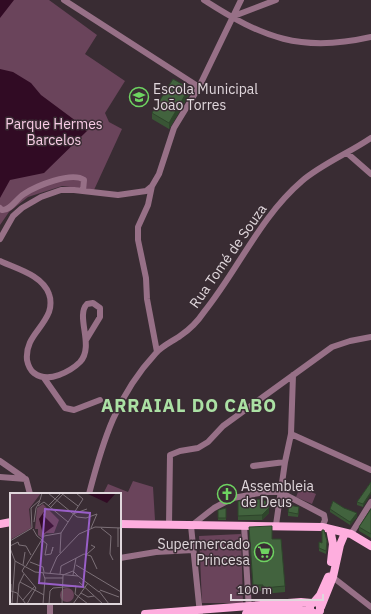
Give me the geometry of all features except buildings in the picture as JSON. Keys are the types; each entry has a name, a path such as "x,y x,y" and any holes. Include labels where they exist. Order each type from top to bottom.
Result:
{"main road":[{"path":"0,524 10,522"},
{"path":"121,524 169,524 191,526 276,525 326,528 348,534 371,546"},
{"path":"326,528 336,545"},
{"path":"145,614 248,611 301,602 315,610 320,595 331,575 336,545 348,534"}],"street":[{"path":"64,0 199,87"},
{"path":"204,0 256,30 285,40 325,44 344,43 371,37"},
{"path":"157,352 146,278 138,240 138,227 148,205 152,186 159,174 174,128 199,87 234,18 241,0"},
{"path":"234,18 276,0"},
{"name":"Rua Tomé de Souza","path":"89,493 102,446 114,415 132,383 157,352 182,335 204,314 272,213 301,182 317,170 371,138"},
{"path":"347,153 371,174"},
{"path":"0,208 2,210 9,209 24,193 61,178 81,178 84,180 83,191"},
{"path":"0,239 13,216 28,204 61,190 118,195 146,191 152,186"},
{"path":"0,261 35,277 43,284 49,294 50,311 33,336 26,350 28,365 33,372 44,378 65,408 74,410 100,400"},
{"path":"44,378 71,370 81,361 84,354 86,340 83,311 87,304 93,303 100,308 100,317 86,340"},
{"path":"169,524 170,455 180,451 198,448 208,442 223,426 332,347 350,341 371,337"},
{"path":"276,525 280,492 291,434 293,375"},
{"path":"291,434 371,470"},
{"path":"0,461 28,482 30,493"},
{"path":"253,466 285,462"},
{"path":"0,476 24,478"},
{"path":"200,612 191,526 214,508 233,498 257,493 280,492 324,515 326,528"},
{"path":"348,534 371,502"},
{"path":"244,525 248,611"},
{"path":"121,558 156,552 193,550"},
{"path":"331,575 371,607"}],"green space":[{"name":"Parque Hermes Barcelos","path":"0,0 49,0 97,35 85,54 125,81 105,113 109,122 122,129 94,190 62,186 28,197 9,212 0,225"},
{"path":"133,481 153,487 155,520 121,520 121,493 104,493 108,484 128,492"},
{"path":"300,487 316,494 312,504 296,497"},
{"path":"241,534 243,603 202,603 199,536"}],"shaded area":[{"path":"0,0 14,0 0,18"},
{"path":"0,69 13,72 31,83 41,95 87,131 44,173 10,180 0,198"}],"place":[{"name":"Escola Municipal João Torres","path":"139,97"},
{"name":"Assembleia de Deus","path":"227,494"},
{"name":"Supermercado Princesa","path":"264,552"}],"district":[{"name":"ARRAIAL DO CABO","path":"189,406"}]}
